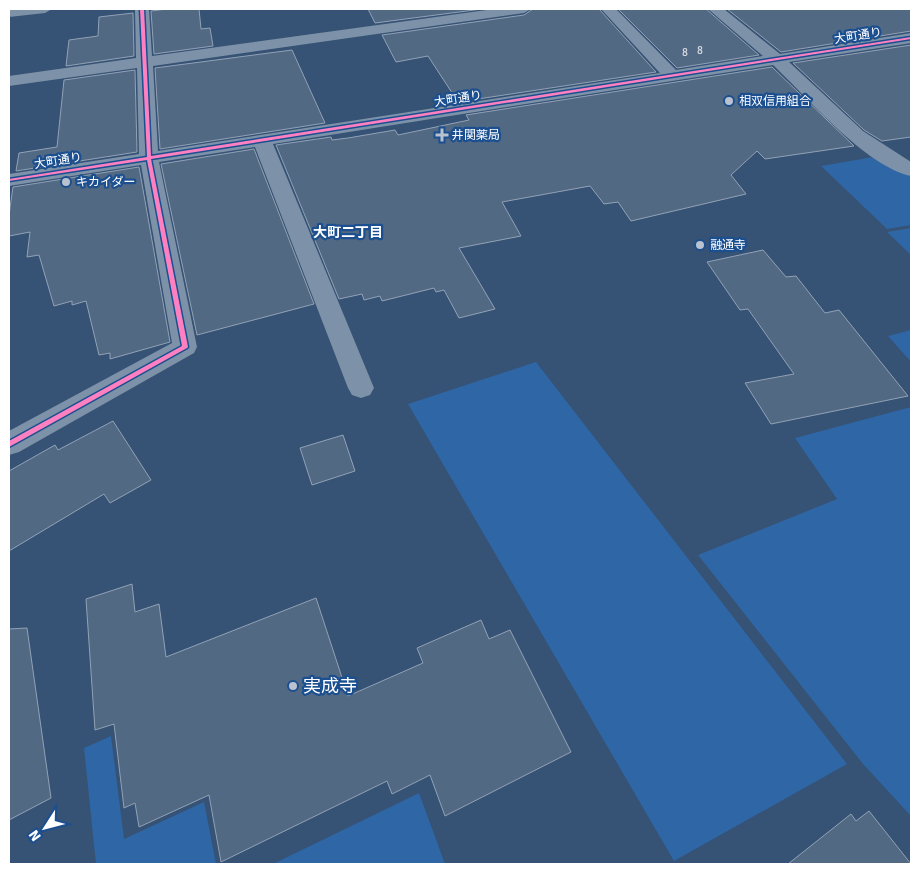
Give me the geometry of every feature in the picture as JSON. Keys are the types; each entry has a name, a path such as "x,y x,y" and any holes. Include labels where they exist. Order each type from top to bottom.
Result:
{"highway":[{"path":"9,13 45,9"}],"street":[{"path":"9,444 185,347 149,158 142,9"},
{"path":"9,81 524,9"},
{"path":"608,9 672,77"},
{"path":"715,9 778,60 868,144 891,161 911,170"},
{"name":"大町通り","path":"9,180 911,38"},
{"path":"262,141 362,388"}],"shaded area":[{"path":"873,157 911,174 911,225 887,229 821,166"},
{"path":"911,228 911,255 887,232"},
{"path":"911,330 911,362 888,336"},
{"path":"536,362 847,764 674,861 408,404"},
{"path":"911,407 911,816 863,764 698,555 837,499 795,438"},
{"path":"111,736 124,839 204,802 216,864 96,864 84,748"},
{"path":"419,793 445,864 273,864"}],"building":[{"path":"199,9 201,29 210,28 213,46 154,54 151,11"},
{"path":"368,9 482,9 375,23"},
{"path":"533,9 599,9 656,72 458,102 428,56 396,62 382,35 524,15"},
{"path":"618,9 706,9 759,55 677,68"},
{"path":"727,9 911,9 911,31 781,52"},
{"path":"133,13 134,56 66,66 69,40 98,36 99,17"},
{"path":"911,45 911,137 882,141 864,130 793,63"},
{"path":"292,50 325,123 160,149 155,68"},
{"path":"772,67 854,146 765,159 757,151 731,175 746,194 631,221 618,202 604,204 590,186 502,202 521,236 459,248 495,309 459,318 444,290 436,292 434,288 382,301 380,296 364,300 362,294 339,299 276,145 331,137 332,140 348,138 395,130 398,135 469,120 466,115"},
{"path":"135,70 137,152 16,171 19,153 57,147 64,80"},
{"path":"254,149 314,304 197,335 161,164"},
{"path":"139,167 170,342 110,359 110,353 99,355 86,301 72,305 72,301 54,306 39,255 27,257 30,232 9,236 9,215 13,187"},
{"path":"763,250 786,277 796,276 825,313 839,310 908,396 771,424 745,383 794,374 748,309 740,310 707,262"},
{"path":"113,421 151,480 110,503 104,494 9,551 9,471 55,445 58,450"},
{"path":"343,435 355,471 312,485 300,448"},
{"path":"132,584 135,612 159,604 166,657 316,598 348,696 423,663 417,648 481,620 489,639 510,630 571,752 445,816 430,775 392,794 387,781 221,862 209,795 139,827 135,803 124,808 114,724 95,730 86,599"},
{"path":"27,628 51,798 9,820 9,629"},
{"path":"869,811 911,864 788,864 851,814 856,821"}],"cycle path":[{"path":"9,444 185,347 149,158 142,9"},
{"path":"9,180 911,38"}],"place":[{"name":"相双信用組合","path":"729,101"},
{"name":"井関薬局","path":"442,135"},
{"name":"キカイダー","path":"66,182"},
{"name":"融通寺","path":"700,245"},
{"name":"実成寺","path":"293,686"}],"district":[{"name":"大町二丁目","path":"348,232"}]}
